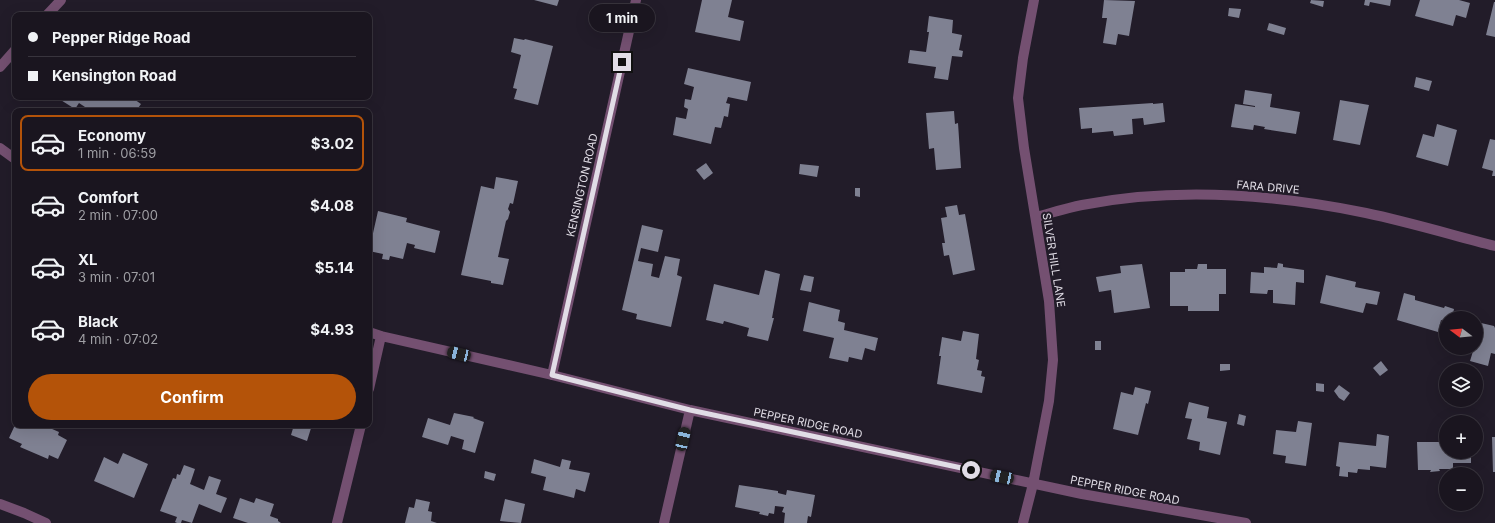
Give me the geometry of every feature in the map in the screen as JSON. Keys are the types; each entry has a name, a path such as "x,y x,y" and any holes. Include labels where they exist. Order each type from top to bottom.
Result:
{"street":[{"path":"50,12 61,0"},
{"name":"KENSINGTON ROAD","path":"552,375 636,0"},
{"name":"SILVER HILL LANE","path":"1023,523 1033,484 1049,401 1053,360 1049,301 1024,148 1018,98 1023,58 1034,0"},
{"path":"0,67 12,53"},
{"path":"0,148 12,157"},
{"name":"FARA DRIVE","path":"1036,217 1082,205 1150,196 1193,194 1246,197 1309,203 1366,213 1495,246"},
{"name":"PEPPER RIDGE ROAD","path":"372,333 552,375 690,410 1082,494 1246,523"},
{"path":"372,377 382,336"},
{"path":"664,523 690,410"},
{"path":"337,523 359,428"},
{"path":"0,504 46,523"}],"building":[{"path":"534,0 559,0 557,6"},
{"path":"702,0 732,0 728,17 744,21 740,41 695,32"},
{"path":"1104,0 1135,1 1129,36 1118,34 1116,45 1103,43 1107,18 1102,18"},
{"path":"1311,0 1324,1 1323,7 1310,3"},
{"path":"1365,0 1391,0 1390,6 1370,2 1369,6 1364,5"},
{"path":"1420,0 1459,0 1470,3 1466,18 1456,15 1453,26 1415,16"},
{"path":"1495,2 1495,37 1486,35"},
{"path":"1229,8 1241,9 1239,18 1228,16"},
{"path":"929,16 953,20 952,33 962,35 959,50 963,51 962,57 952,56 948,80 934,78 936,67 908,63 910,50 926,52 929,32 927,32"},
{"path":"1269,23 1286,28 1284,35 1267,30"},
{"path":"514,38 525,39 553,46 538,105 514,99 517,89 513,88 521,55 511,52"},
{"path":"688,68 751,82 747,101 728,97 726,103 730,104 728,117 724,116 721,128 715,127 711,144 673,135 676,117 686,119 688,109 684,107 685,99 691,100 694,87 684,84"},
{"path":"1416,77 1432,81 1429,91 1414,87"},
{"path":"1245,90 1272,94 1270,107 1300,112 1296,134 1264,129 1265,127 1254,125 1253,130 1231,127 1235,104 1255,107 1243,104"},
{"path":"61,100 135,100 141,104 138,108 86,108 79,103 76,108"},
{"path":"1340,100 1369,105 1360,145 1333,140"},
{"path":"1163,103 1165,122 1144,125 1143,118 1132,119 1133,134 1114,136 1113,131 1092,133 1092,128 1081,129 1079,108"},
{"path":"954,111 955,124 958,123 961,168 936,170 934,148 929,149 926,113"},
{"path":"1437,124 1457,130 1448,166 1416,157 1423,134 1434,137"},
{"path":"1490,139 1495,140 1495,176 1492,176 1493,171 1482,168"},
{"path":"706,163 713,173 704,180 696,170"},
{"path":"800,164 819,166 817,177 799,174"},
{"path":"496,177 518,181 513,204 510,203 508,209 510,212 506,221 498,257 509,259 503,285 461,275 481,186 494,189"},
{"path":"855,188 860,188 860,197 855,196"},
{"path":"957,205 959,215 965,214 975,270 953,275 949,255 944,256 942,243 945,243 941,218 947,217 945,207"},
{"path":"378,211 407,218 406,222 440,231 435,253 414,248 415,245 407,243 403,259 390,256 389,260 382,259 383,254 372,252 372,238"},
{"path":"642,225 663,230 658,252 641,248 638,261 653,264 651,276 659,278 665,256 680,259 677,275 682,277 671,327 636,319 637,314 622,310"},
{"path":"1278,263 1283,264 1283,267 1304,270 1304,283 1296,282 1295,305 1273,303 1273,290 1268,290 1267,294 1250,293 1251,272 1264,273 1264,267 1277,268"},
{"path":"1142,264 1150,308 1114,313 1111,290 1099,292 1096,277 1121,273 1120,266"},
{"path":"1198,264 1207,264 1207,269 1226,269 1226,294 1219,294 1219,311 1188,311 1188,306 1170,306 1170,272 1185,272 1185,269 1197,269"},
{"path":"765,270 780,274 772,318 774,318 768,341 747,336 749,328 724,321 723,324 706,320 714,284 759,295"},
{"path":"804,275 814,277 811,292 800,290"},
{"path":"1326,275 1356,282 1355,287 1380,292 1377,305 1366,303 1363,313 1320,303"},
{"path":"1404,293 1415,296 1415,300 1444,308 1445,306 1454,309 1454,311 1439,311 1438,332 1397,320"},
{"path":"809,302 840,310 838,321 845,323 844,330 878,338 875,351 865,348 862,360 849,357 848,362 829,358 834,338 803,331"},
{"path":"1483,323 1494,326 1495,354 1491,353 1488,366 1483,365 1483,363 1470,361 1472,355 1483,355"},
{"path":"963,331 979,334 976,359 979,360 977,370 982,371 981,376 985,377 982,393 937,384 942,337 961,341"},
{"path":"1095,341 1101,341 1101,350 1095,350"},
{"path":"1381,361 1388,370 1380,376 1373,368"},
{"path":"1220,364 1230,364 1230,370 1220,371"},
{"path":"1316,383 1324,384 1324,392 1316,391"},
{"path":"1339,385 1350,393 1344,401 1339,398 1334,391"},
{"path":"1135,387 1151,391 1148,404 1146,403 1138,435 1113,429 1121,392 1133,395"},
{"path":"1189,402 1209,407 1207,418 1227,422 1220,455 1199,450 1200,442 1187,439 1192,419 1185,418"},
{"path":"454,413 474,417 473,418 484,422 475,453 462,449 464,440 451,436 448,445 422,437 428,418 450,425"},
{"path":"1239,414 1246,416 1244,426 1237,424"},
{"path":"1298,421 1312,423 1306,466 1285,463 1286,456 1273,454 1276,430 1296,432"},
{"path":"14,428 50,428 59,432 58,435 67,440 58,459 49,455 48,459 20,447 22,444 9,438"},
{"path":"293,428 311,428 307,441 291,435"},
{"path":"1377,434 1389,436 1386,468 1370,466 1370,470 1358,469 1357,473 1348,472 1348,477 1339,476 1340,467 1336,466 1339,442 1376,446"},
{"path":"1492,437 1495,437 1495,472 1493,472"},
{"path":"1417,442 1439,442 1439,459 1471,459 1471,463 1453,463 1453,467 1439,467 1439,471 1430,472 1431,470 1418,470"},
{"path":"123,453 148,464 134,498 94,481 104,457 118,464"},
{"path":"534,459 560,467 562,459 571,461 569,469 590,473 585,492 576,489 574,498 543,490 546,477 531,473"},
{"path":"184,465 195,469 190,484 204,490 209,476 221,480 216,494 227,498 221,513 199,504 192,523 182,520 181,523 177,523 175,522 177,517 160,511 173,478 176,479 177,474 180,475"},
{"path":"485,471 496,474 494,481 484,478"},
{"path":"739,485 778,491 778,493 786,495 787,490 815,495 811,517 808,516 807,523 784,523 785,513 782,512 784,507 775,506 774,514 769,513 768,516 759,514 760,512 735,507"},
{"path":"240,498 254,503 256,498 274,504 270,516 278,519 281,523 248,523 233,518"},
{"path":"416,499 430,502 428,511 432,512 431,521 437,523 405,523 409,507 414,508"},
{"path":"505,499 525,504 521,523 500,521"}],"route":[{"path":"622,62 552,375 690,410 971,470"}]}
